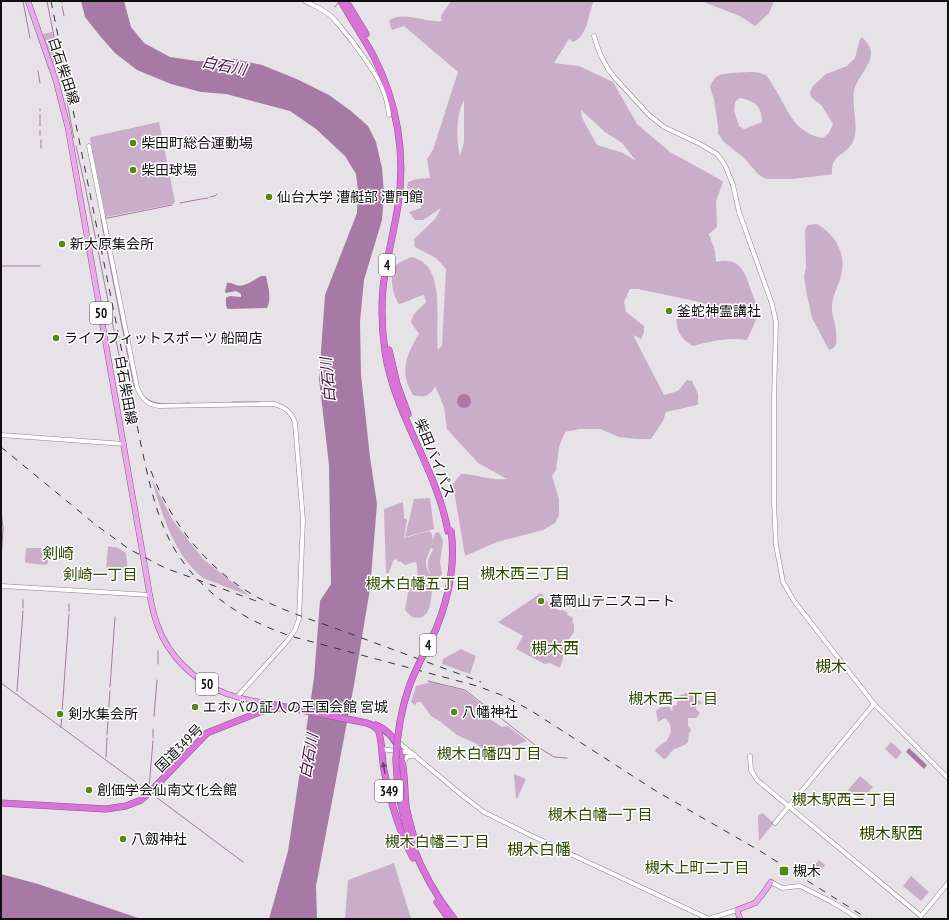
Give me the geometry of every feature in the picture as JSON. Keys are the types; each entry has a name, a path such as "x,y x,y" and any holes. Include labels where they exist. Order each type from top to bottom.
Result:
{"highway":[{"name":"柴田バイパス","path":"341,1 361,34 378,67 392,102 397,126 400,149 400,185 397,212 383,287 383,338 387,365 393,386 401,409 438,491 449,531"},
{"name":"柴田バイパス","path":"346,1 384,68 401,124 405,153 404,183 400,219 387,286 386,308 389,352 397,384 408,415 439,484 446,506 453,560 449,589 435,629 414,674 406,698 398,728 394,758 393,782 399,814 413,858 426,884 449,919"},
{"name":"349","path":"265,703 372,724 389,734 400,751 403,763 408,817 425,874"},
{"path":"262,711 265,703"},
{"name":"349","path":"262,711 274,708 293,708"},
{"name":"国道349号","path":"1,803 113,809 134,803 150,793 206,733 262,711"},
{"name":"349","path":"372,724 376,727 379,733 384,769 393,805 405,841 413,858"},
{"name":"柴田バイパス","path":"394,758 402,814 410,842 425,874 454,919"}],"main road":[{"name":"白石柴田線","path":"28,1 66,115 155,619 170,650 181,663 200,680 222,692 265,703"},
{"path":"740,919 737,910 755,903 771,882"}],"street":[{"path":"305,1 331,16 365,57 381,86 390,115"},
{"path":"594,36 600,54 608,69 649,115 664,127 700,144 713,152 725,165 730,176 740,212 772,304 776,322 774,502 776,545 781,577 788,592 874,704 948,778"},
{"path":"88,146 137,386 143,398 150,404 163,406 274,404 281,406 290,412 295,423 303,520 299,619 295,630 288,640 237,697"},
{"path":"1,435 124,444"},
{"path":"2,586 150,595"},
{"path":"775,823 874,704"},
{"path":"389,734 463,796 492,816 709,919 737,910"},
{"path":"381,749 414,754"},
{"path":"403,763 407,757 414,754"},
{"path":"750,756 751,770 756,780 921,916 948,883"},
{"path":"771,882 782,888 800,886 832,902 859,919"}],"shaded area":[{"path":"451,1 594,1 582,35 573,42 569,39 554,63 579,66 613,82 637,124 670,152 723,182 716,201 717,227 709,234 715,251 716,262 731,262 737,264 741,268 747,279 758,311 747,340 720,340 693,346 684,339 678,331 677,316 679,311 694,305 704,310 710,309 712,306 638,289 630,289 624,302 626,312 644,326 644,332 641,339 633,335 664,395 678,391 687,380 692,381 698,394 698,404 666,412 663,421 651,439 619,437 600,429 579,429 565,432 559,447 556,470 552,476 559,499 559,515 555,523 543,530 497,542 465,556 452,485 461,474 495,479 507,479 478,463 447,429 444,407 435,386 427,395 413,395 406,379 405,371 408,356 419,334 411,322 415,313 426,302 424,295 399,304 394,294 392,282 393,271 396,266 401,261 412,257 423,262 431,272 435,283 437,297 438,350 442,345 446,269 436,258 415,247 414,239 435,219 441,208 423,220 415,220 409,212 421,208 423,195 407,188 408,182 417,179 430,178 427,159 433,150 458,72 404,26 392,30 389,21 394,18 407,17 442,21 441,16","holes":["464,100 464,142 460,156 458,143 458,120","581,110 605,132 622,143 636,161 623,153 597,145 582,118"]},
{"path":"701,1 774,1 769,13 755,26 740,16"},
{"path":"52,32 60,64 53,67 43,34"},
{"path":"862,37 865,40 871,52 869,62 854,91 853,97 856,126 854,139 848,149 833,163 832,174 791,179 766,179 758,174 744,158 723,141 718,133 714,100 710,87 714,80 720,75 748,72 761,73 767,76 797,125 804,131 823,138 829,133 833,124 822,106 811,97 810,93 813,86 826,74 847,66 855,58 860,39","holes":["740,98 757,105 761,112 762,122 744,129 739,126 734,111 735,102"]},
{"name":"柴田球場","path":"159,122 175,202 173,204 106,217 90,139 91,137"},
{"path":"817,224 833,237 842,256 841,274 832,305 836,330 836,345 829,350 812,318 804,276 806,268 805,230 808,225"},
{"path":"151,478 172,519 203,559 250,596 203,578 193,568 176,545 164,519"},
{"path":"430,498 434,529 405,537 414,499"},
{"path":"403,502 404,518 407,520 404,538 429,531 432,534 433,541 435,533 439,532 443,541 440,562 442,574 436,581 430,580 430,577 428,581 432,583 430,607 425,615 420,618 412,617 405,610 409,587 420,589 418,584 416,562 405,565 396,559 393,561 389,573 386,573 384,509","holes":["432,545 431,548 433,549 428,564 430,575 426,566 426,560"]},
{"path":"108,546 118,548 126,553 128,571 106,569"},
{"path":"27,548 47,548 49,550 48,563 46,565 25,562"},
{"path":"541,593 553,607 568,613 567,615 573,619 572,622 574,624 574,632 568,641 560,668 550,663 545,664 516,649 523,636 498,622"},
{"path":"461,649 476,656 470,674 442,664 443,659"},
{"path":"431,682 465,691 490,711 488,718 502,727 508,726 527,741 514,746 509,744 503,746 497,756 489,756 477,744 457,735 431,716 421,702 417,702 415,705 411,702 416,686"},
{"path":"689,692 702,703 696,706 696,709 700,713 696,718 688,718 688,725 691,730 689,733 688,742 673,750 664,759 655,751 667,740 671,728 665,718 658,722 656,711 661,707 670,707 671,711 673,710 672,706 677,705 678,696"},
{"path":"891,742 902,752 896,759 885,749"},
{"path":"514,774 526,779 517,799 516,798"},
{"path":"860,776 873,787 861,801 848,790"},
{"path":"762,813 774,823 759,841 758,816"},
{"path":"819,860 825,865 816,877 810,873 812,871 810,870"},
{"path":"394,863 411,919 345,919 348,880"},
{"path":"911,876 929,892 921,901 903,886"}],"water":[{"name":"白石川","path":"81,1 124,1 131,27 144,43 170,57 197,61 223,61 234,59 262,65 299,80 329,95 351,111 368,126 376,142 382,168 384,194 382,220 364,280 360,321 361,375 377,504 370,589 354,685 316,886 317,919 269,919 288,851 314,678 320,601 331,584 329,465 319,379 325,295 357,213 358,190 356,174 345,156 316,129 290,111 226,94 201,92 171,84 137,70 115,53 100,36 85,17"},
{"path":"261,276 266,276 269,288 267,308 228,309 226,306 226,298 230,296 241,297 241,294 236,291 226,293 227,283 239,286 249,283"},
{"path":"464,394 469,396 471,401 469,406 464,408 459,406 457,401 459,396"},
{"path":"909,748 927,765 924,769 906,752"},
{"path":"1,874 38,884 141,919 1,919"}],"waterway":[{"path":"23,1 30,38"},
{"path":"47,1 74,138"},
{"path":"335,7 338,3"},
{"path":"62,6 64,16"},
{"path":"38,71 40,83"},
{"path":"40,115 40,126"},
{"path":"40,130 40,135"},
{"path":"41,140 41,148"},
{"path":"76,146 129,405"},
{"path":"210,197 217,194"},
{"path":"202,199 208,198"},
{"path":"180,203 201,199"},
{"path":"105,215 105,218 108,218 172,205"},
{"path":"101,219 134,387"},
{"path":"1,266 40,266"},
{"path":"144,396 148,400 159,403 190,403"},
{"path":"232,402 260,402"},
{"path":"1,510 3,528 1,562"},
{"path":"23,600 23,608"},
{"path":"69,604 69,611"},
{"path":"17,691 23,611"},
{"path":"61,727 69,614"},
{"path":"110,687 115,617"},
{"path":"158,651 158,664"},
{"path":"154,716 157,680"},
{"path":"428,681 465,690 535,745"},
{"path":"1,683 148,791"},
{"path":"107,735 110,691"},
{"path":"153,729 153,738"},
{"path":"106,757 107,738"},
{"path":"149,788 153,741"},
{"path":"538,747 554,757 567,758"},
{"path":"152,794 243,862"}],"railway":[{"path":"51,1 150,486 168,538 186,566 198,580 212,593 242,614 276,631 477,686 504,696 530,710 656,791 760,851 868,919"},
{"path":"1,447 96,525 129,549 165,568 259,602"},
{"path":"151,471 169,509 192,542 206,558 237,585 266,602 290,612 481,682"}],"place":[{"name":"柴田町総合運動場","path":"133,143"},
{"name":"柴田球場","path":"133,170"},
{"name":"仙台大学 漕艇部 漕門館","path":"269,197"},
{"name":"新大原集会所","path":"62,244"},
{"name":"釜蛇神霊講社","path":"669,311"},
{"name":"ライフフィットスポーツ 船岡店","path":"56,338"},
{"name":"葛岡山テニスコート","path":"541,601"},
{"name":"エホバの証人の王国会館 宮城","path":"195,707"},
{"name":"八幡神社","path":"454,712"},
{"name":"剣水集会所","path":"60,714"},
{"name":"創価学会仙南文化会館","path":"89,790"},
{"name":"八劔神社","path":"123,839"},
{"name":"槻木","path":"784,871"}],"district":[{"name":"剣崎","path":"58,553"},
{"name":"槻木西三丁目","path":"525,574"},
{"name":"剣崎一丁目","path":"100,575"},
{"name":"槻木白幡五丁目","path":"418,584"},
{"name":"槻木西","path":"555,648"},
{"name":"槻木","path":"831,666"},
{"name":"槻木西一丁目","path":"673,699"},
{"name":"槻木白幡四丁目","path":"489,754"},
{"name":"槻木駅西三丁目","path":"844,800"},
{"name":"槻木白幡一丁目","path":"600,815"},
{"name":"槻木駅西","path":"891,833"},
{"name":"槻木白幡三丁目","path":"437,842"},
{"name":"槻木白幡","path":"539,849"},
{"name":"槻木上町二丁目","path":"697,868"}]}
